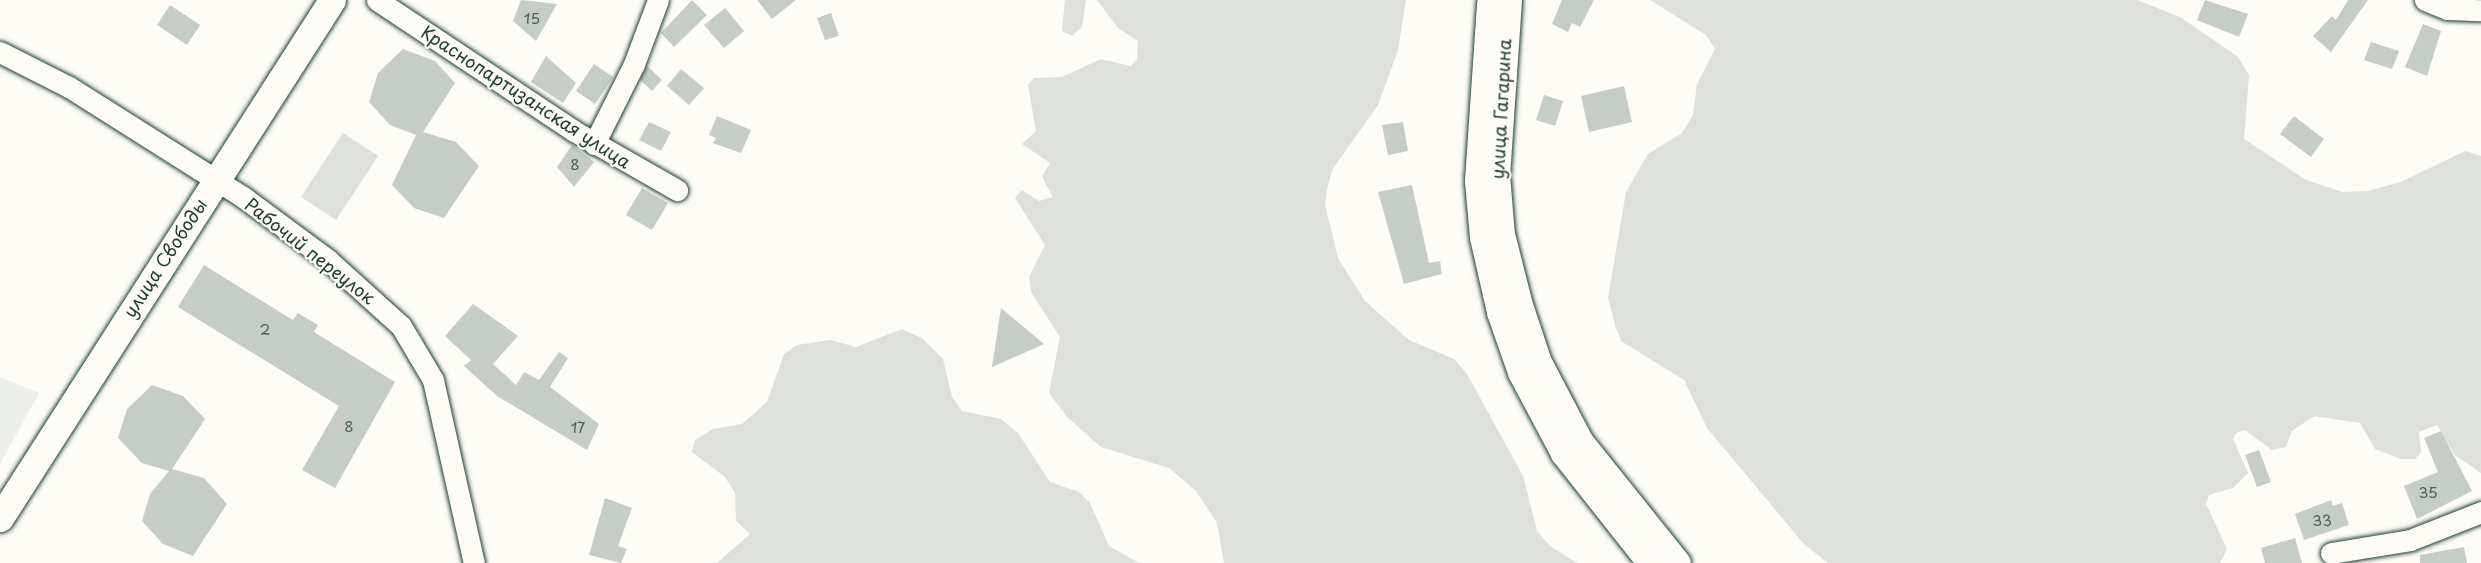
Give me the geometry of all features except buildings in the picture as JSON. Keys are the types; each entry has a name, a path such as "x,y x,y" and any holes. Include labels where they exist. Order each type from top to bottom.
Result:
{"main road":[{"name":"улица Свободы","path":"0,518 332,0"},
{"name":"улица Гагарина","path":"1490,0 1478,181 1482,237 1500,312 1521,372 1564,453 1651,563"},
{"name":"улица Гагарина","path":"1508,0 1496,176 1501,234 1519,305 1538,362 1580,442 1677,563"}],"street":[{"name":"Краснопартизанская улица","path":"377,0 594,144 677,190"},
{"path":"594,144 634,64 658,0"},
{"path":"2425,0 2447,9 2481,10"},
{"name":"Рабочий переулок","path":"0,52 69,87 215,180 328,261 416,344 448,433 474,563"},
{"path":"2331,553 2410,540 2481,512"}],"shaded area":[{"path":"1065,0 1086,0 1082,27 1072,36 1062,31"},
{"path":"1097,0 1406,0 1398,50 1378,105 1332,170 1325,205 1338,258 1365,301 1409,340 1454,359 1467,374 1523,476 1537,531 1550,546 1577,563 1224,563 1217,523 1196,491 1169,468 1101,447 1067,417 1049,393 1060,337 1031,292 1029,277 1045,245 1015,198 1022,190 1039,201 1053,197 1042,177 1050,163 1022,144 1036,131 1028,85 1034,78 1062,77 1101,59 1131,66 1137,59 1138,41 1118,28"},
{"path":"1650,0 2137,0 2180,17 2237,56 2249,75 2244,139 2306,180 2343,192 2367,191 2401,182 2465,151 2481,156 2481,473 2455,455 2437,425 2419,432 2421,452 2415,459 2401,459 2375,449 2360,423 2314,416 2292,431 2286,447 2272,450 2245,430 2236,433 2233,439 2248,473 2233,488 2209,495 2206,504 2227,549 2220,563 1828,563 1804,544 1707,428 1684,380 1621,341 1615,325 1608,298 1626,192 1648,154 1682,133 1693,115 1697,84 1715,49 1706,35"},
{"path":"343,133 378,156 336,220 301,197"},
{"path":"902,329 923,339 943,359 952,397 962,411 1001,419 1018,433 1050,482 1079,492 1090,503 1109,546 1139,563 717,563 750,534 736,521 735,493 725,477 692,452 695,440 713,429 742,424 767,402 784,354 797,345 830,340 856,347"},
{"path":"0,377 39,393 0,464"}]}
